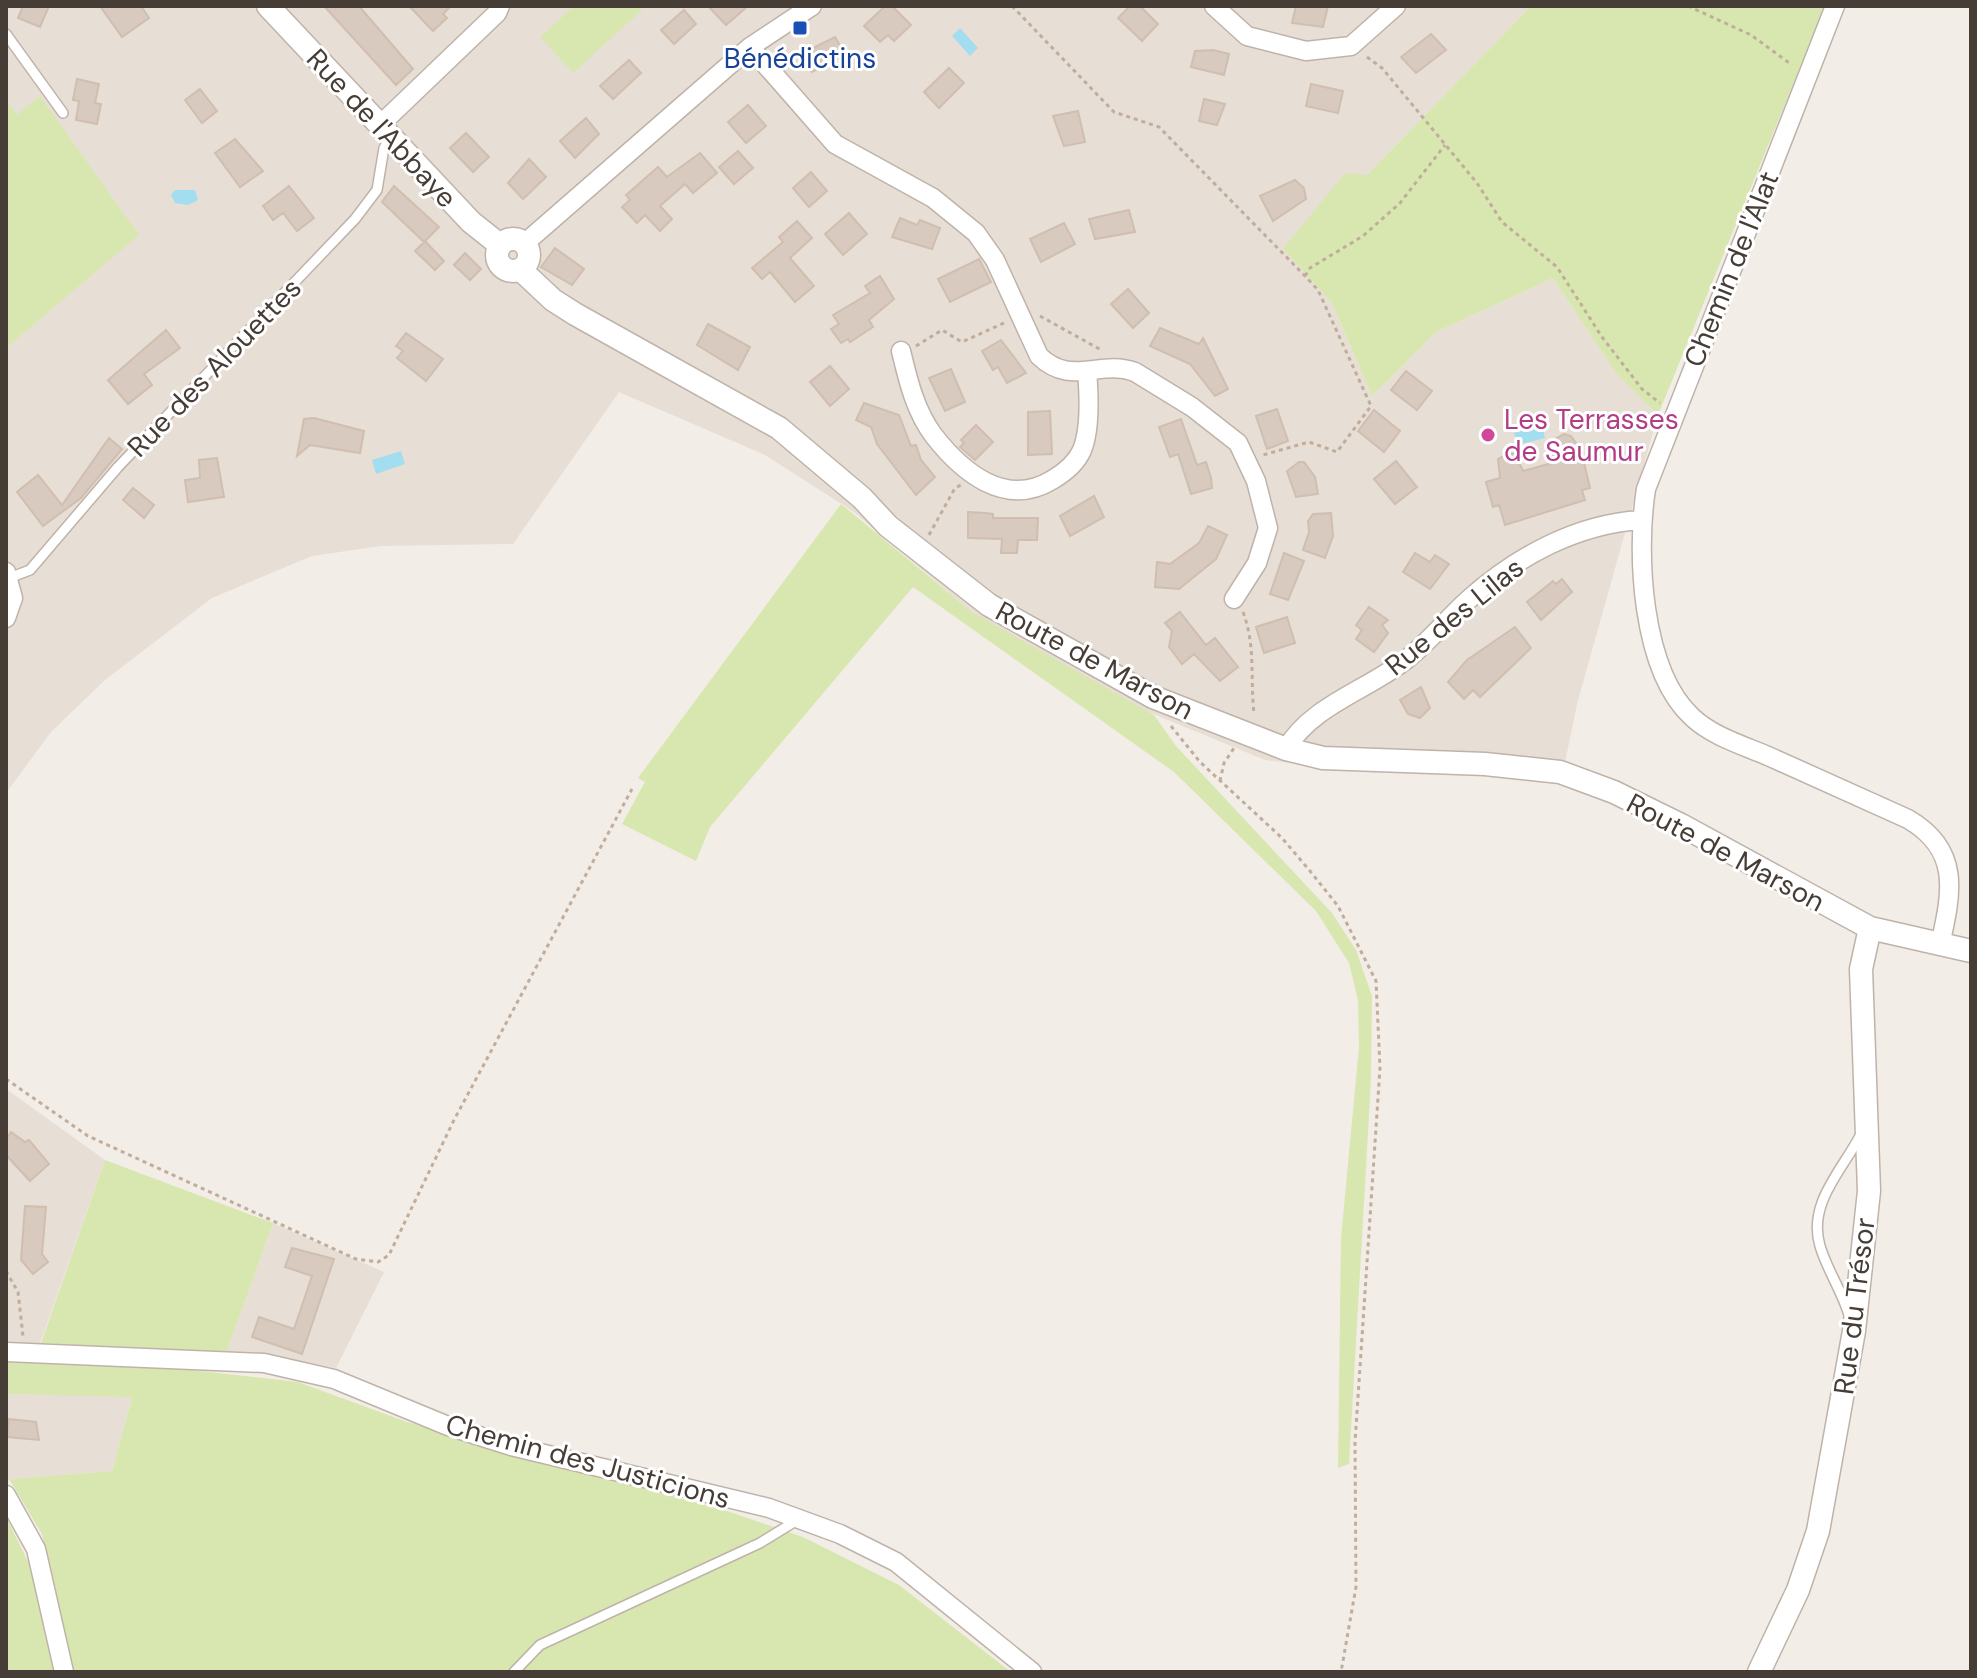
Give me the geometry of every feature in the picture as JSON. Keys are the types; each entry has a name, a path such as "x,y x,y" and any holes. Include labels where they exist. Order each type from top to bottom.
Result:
{"street":[{"name":"Rue de l'Abbaye","path":"268,6 471,222 500,245"},
{"path":"385,131 449,59 497,13 500,6"},
{"path":"525,243 750,47 812,6"},
{"path":"1214,6 1247,36 1306,51 1351,46 1396,6"},
{"name":"Chemin de l'Alat","path":"1835,6 1646,489 1640,551 1655,648 1665,680 1679,704 1710,731 1908,819 1936,839 1951,876 1940,945"},
{"path":"750,47 835,144 933,198 976,233 995,260 1039,356 1050,367 1061,372 1125,368 1192,407 1238,443 1268,528 1257,563 1234,599"},
{"path":"512,239 525,243 529,261 521,270 503,268 497,257 500,245 512,239"},
{"name":"Route de Marson","path":"521,270 564,307 779,428 809,451 919,553 989,605 1153,697 1286,749 1323,758 1485,764 1560,772 1614,792 1681,825 1870,928 1971,951"},
{"path":"901,351 910,390 934,435 977,478 1022,493 1036,490 1067,471 1082,450 1089,395 1087,371"},
{"name":"Rue des Lilas","path":"1286,749 1293,737 1326,709 1407,660 1485,585 1550,541 1641,520"},
{"path":"6,618 13,598 8,575"},
{"name":"Rue du Trésor","path":"1759,1672 1798,1590 1818,1531 1854,1331 1869,1191 1861,969 1870,928"},
{"name":"Chemin des Justicions","path":"15,1352 278,1366 334,1379 448,1426 511,1446 769,1508 840,1534 896,1562 1032,1672"},
{"path":"6,1495 36,1549 64,1672"}],"lane":[{"path":"6,34 63,113"},
{"name":"Rue des Alouettes","path":"8,575 30,570 118,467 355,219 377,190 385,131"},
{"path":"1854,1331 1820,1246 1816,1223 1820,1203 1868,1118"},
{"path":"514,1672 540,1645 760,1543 799,1519"}],"path":[{"path":"1012,6 1114,112 1159,127 1318,290 1371,406 1337,452 1309,442 1291,445 1246,462"},
{"path":"1688,6 1751,35 1808,76"},
{"path":"1351,46 1382,68 1502,222 1557,267 1602,337 1642,389 1673,414"},
{"path":"1305,276 1310,268 1363,236 1400,203 1445,145"},
{"path":"901,351 942,330 962,342 1031,312 1067,328 1099,349 1124,358 1125,368"},
{"path":"919,553 955,488 977,478"},
{"path":"1220,781 1224,763 1245,734 1254,715 1249,685 1254,650 1242,609 1234,599"},
{"path":"1153,697 1177,735 1220,781 1282,838 1329,894 1357,940 1376,981 1380,1068 1355,1442 1356,1587 1341,1672"},
{"path":"6,1079 88,1136 356,1259 378,1262 389,1255 454,1120 632,789"},
{"path":"6,1271 18,1292 15,1352"}],"shaded area":[{"path":"6,6 1531,6 1366,176 1283,249 1332,303 1372,396 1436,332 1553,278 1616,373 1658,415 1577,704 1562,777 1367,772 1265,760 1134,706 972,612 854,512 765,455 619,392 513,544 381,546 312,556 212,598 105,680 51,732 6,793 6,348 138,235 40,97 17,116 6,100"},
{"path":"6,1089 105,1160 33,1363 6,1363"},
{"path":"273,1223 384,1272 336,1368 291,1359 226,1354"},
{"path":"6,1394 132,1396 112,1471 9,1479 6,1485"}],"green space":[{"path":"574,6 638,6 642,10 573,73 540,37"},
{"path":"1531,6 1825,6 1658,415 1616,373 1553,278 1436,332 1372,396 1332,303 1283,249 1345,173 1367,175"},
{"path":"40,96 139,235 6,348 6,100 17,115"},
{"path":"841,504 972,612 1154,715 1176,746 1332,913 1356,950 1372,996 1371,1080 1349,1464 1338,1468 1341,1238 1359,1047 1358,1000 1349,963 1316,911 1174,772 913,587 710,827 696,861 622,824 645,782 638,778"},
{"path":"105,1160 273,1223 226,1354 41,1343"},
{"path":"6,1363 136,1364 298,1382 407,1422 727,1511 803,1537 899,1585 1011,1672 74,1672 42,1534 9,1479 112,1471 132,1397 6,1394"},
{"path":"6,1517 47,1600 58,1672 6,1672"}],"water":[{"path":"960,28 978,48 970,56 952,36"},
{"path":"175,190 195,190 198,200 188,205 175,203 171,195"},
{"path":"1542,426 1545,438 1517,445 1514,433"},
{"path":"401,451 405,464 376,474 372,460"}],"building":[{"path":"23,6 49,6 40,27 18,18"},
{"path":"100,6 141,6 149,18 122,37"},
{"path":"324,6 359,6 413,69 396,85"},
{"path":"409,6 451,6 443,14 447,18 433,31"},
{"path":"708,6 748,6 726,25"},
{"path":"885,6 892,6 911,25 894,41 888,35 880,42 864,26"},
{"path":"1130,6 1140,6 1158,24 1142,41 1118,18"},
{"path":"1296,6 1328,6 1323,27 1292,23"},
{"path":"684,10 696,24 674,44 661,30"},
{"path":"1431,34 1446,50 1416,73 1401,57"},
{"path":"835,37 845,54 812,72 804,59 813,53 811,49"},
{"path":"1213,50 1229,54 1224,75 1191,67 1195,51"},
{"path":"629,60 641,73 613,99 600,86"},
{"path":"949,68 964,83 939,108 924,92"},
{"path":"77,79 99,84 95,103 101,104 97,124 76,120 79,101 73,100"},
{"path":"1311,84 1343,91 1338,113 1306,106"},
{"path":"200,89 217,111 202,123 185,100"},
{"path":"1204,99 1225,104 1217,125 1199,121"},
{"path":"748,105 766,126 746,143 728,122"},
{"path":"1078,111 1085,142 1064,146 1053,116"},
{"path":"586,118 599,134 575,158 560,141"},
{"path":"466,133 489,157 473,172 450,148"},
{"path":"235,139 263,171 240,187 215,153"},
{"path":"738,151 753,168 734,184 719,167"},
{"path":"700,153 717,173 693,193 685,184 660,206 672,219 660,231 645,215 637,223 622,207 630,200 626,195 658,167 667,177"},
{"path":"529,159 546,177 523,199 508,183"},
{"path":"811,172 827,191 809,207 793,188"},
{"path":"1295,180 1304,188 1306,199 1273,221 1260,196"},
{"path":"289,186 314,218 297,231 283,213 273,220 263,206"},
{"path":"394,186 439,227 424,242 382,202"},
{"path":"1129,210 1135,232 1095,239 1089,219"},
{"path":"849,213 867,234 843,255 825,234"},
{"path":"900,218 917,225 920,220 940,228 932,249 892,237"},
{"path":"797,221 812,238 790,258 814,286 795,302 770,272 762,279 752,268 783,242 779,237"},
{"path":"1064,223 1075,244 1041,262 1030,239"},
{"path":"425,241 444,261 435,270 415,251"},
{"path":"555,248 584,269 572,285 541,267"},
{"path":"465,253 481,269 470,280 454,265"},
{"path":"979,259 991,282 950,302 938,279"},
{"path":"880,276 894,299 869,320 873,327 850,342 848,339 841,343 831,329 839,324 833,315 870,293 865,286"},
{"path":"1128,289 1149,313 1133,328 1111,304"},
{"path":"708,324 750,347 738,370 697,345"},
{"path":"1160,328 1199,344 1203,338 1228,389 1215,396 1190,364 1150,346"},
{"path":"166,330 180,348 144,374 152,385 128,404 108,380"},
{"path":"406,333 443,359 426,381 397,358 403,351 396,346"},
{"path":"1001,340 1026,373 1007,383 998,367 993,370 982,351"},
{"path":"830,366 849,389 830,406 810,382"},
{"path":"951,369 965,402 945,411 929,378"},
{"path":"1406,371 1432,391 1417,410 1391,390"},
{"path":"864,403 899,415 911,446 916,445 921,460 935,477 916,495 877,444 871,427 856,420"},
{"path":"1277,409 1288,441 1267,449 1256,416"},
{"path":"1374,410 1400,431 1384,452 1358,431"},
{"path":"1050,411 1052,454 1028,455 1028,412"},
{"path":"314,418 364,431 360,453 310,445 297,456 304,419"},
{"path":"1181,419 1197,465 1206,462 1211,478 1212,488 1191,494 1178,454 1170,457 1159,427"},
{"path":"976,425 993,442 975,460 960,447 964,443 961,440"},
{"path":"1564,434 1571,436 1581,450 1590,488 1582,490 1585,500 1505,525 1499,505 1493,507 1486,482 1500,478 1498,459 1509,453 1515,454 1523,471 1552,463 1551,441"},
{"path":"109,438 122,449 81,498 43,526 17,492 38,475 62,505"},
{"path":"217,458 224,497 188,502 185,480 200,478 199,460"},
{"path":"1396,461 1417,487 1395,504 1374,479"},
{"path":"1304,462 1315,477 1318,494 1296,497 1287,471"},
{"path":"133,488 154,505 144,518 123,500"},
{"path":"1094,496 1104,517 1070,536 1060,516"},
{"path":"968,512 993,514 993,518 1038,518 1037,540 1018,540 1017,553 1001,553 1002,539 968,538"},
{"path":"1331,513 1333,536 1325,558 1303,550 1309,532 1308,521 1313,514"},
{"path":"1208,526 1227,535 1216,559 1179,589 1155,587 1157,562 1170,564 1199,543"},
{"path":"1284,553 1304,561 1288,600 1270,594"},
{"path":"1415,553 1430,562 1435,555 1449,564 1430,589 1403,572"},
{"path":"1562,579 1572,592 1541,620 1527,602 1553,581 1556,584"},
{"path":"1369,607 1388,620 1382,625 1388,633 1374,652 1356,639 1362,630 1356,625"},
{"path":"1180,612 1206,645 1215,638 1238,667 1220,681 1194,654 1182,664 1169,647 1172,631 1165,623"},
{"path":"1287,617 1295,643 1264,653 1256,627"},
{"path":"1515,627 1531,648 1480,697 1473,690 1464,699 1448,682 1467,660"},
{"path":"1421,687 1430,708 1420,718 1408,714 1400,700"},
{"path":"11,1132 25,1142 29,1140 49,1164 30,1181 6,1155 6,1139"},
{"path":"25,1206 46,1207 42,1254 48,1262 33,1274 21,1260"},
{"path":"292,1248 334,1259 302,1354 252,1337 259,1317 294,1329 312,1276 285,1267"},
{"path":"9,1419 36,1422 39,1440 7,1437"}],"place":[{"name":"Bénédictins","path":"800,28"},
{"name":"Les Terrasses de Saumur","path":"1488,435"}]}
